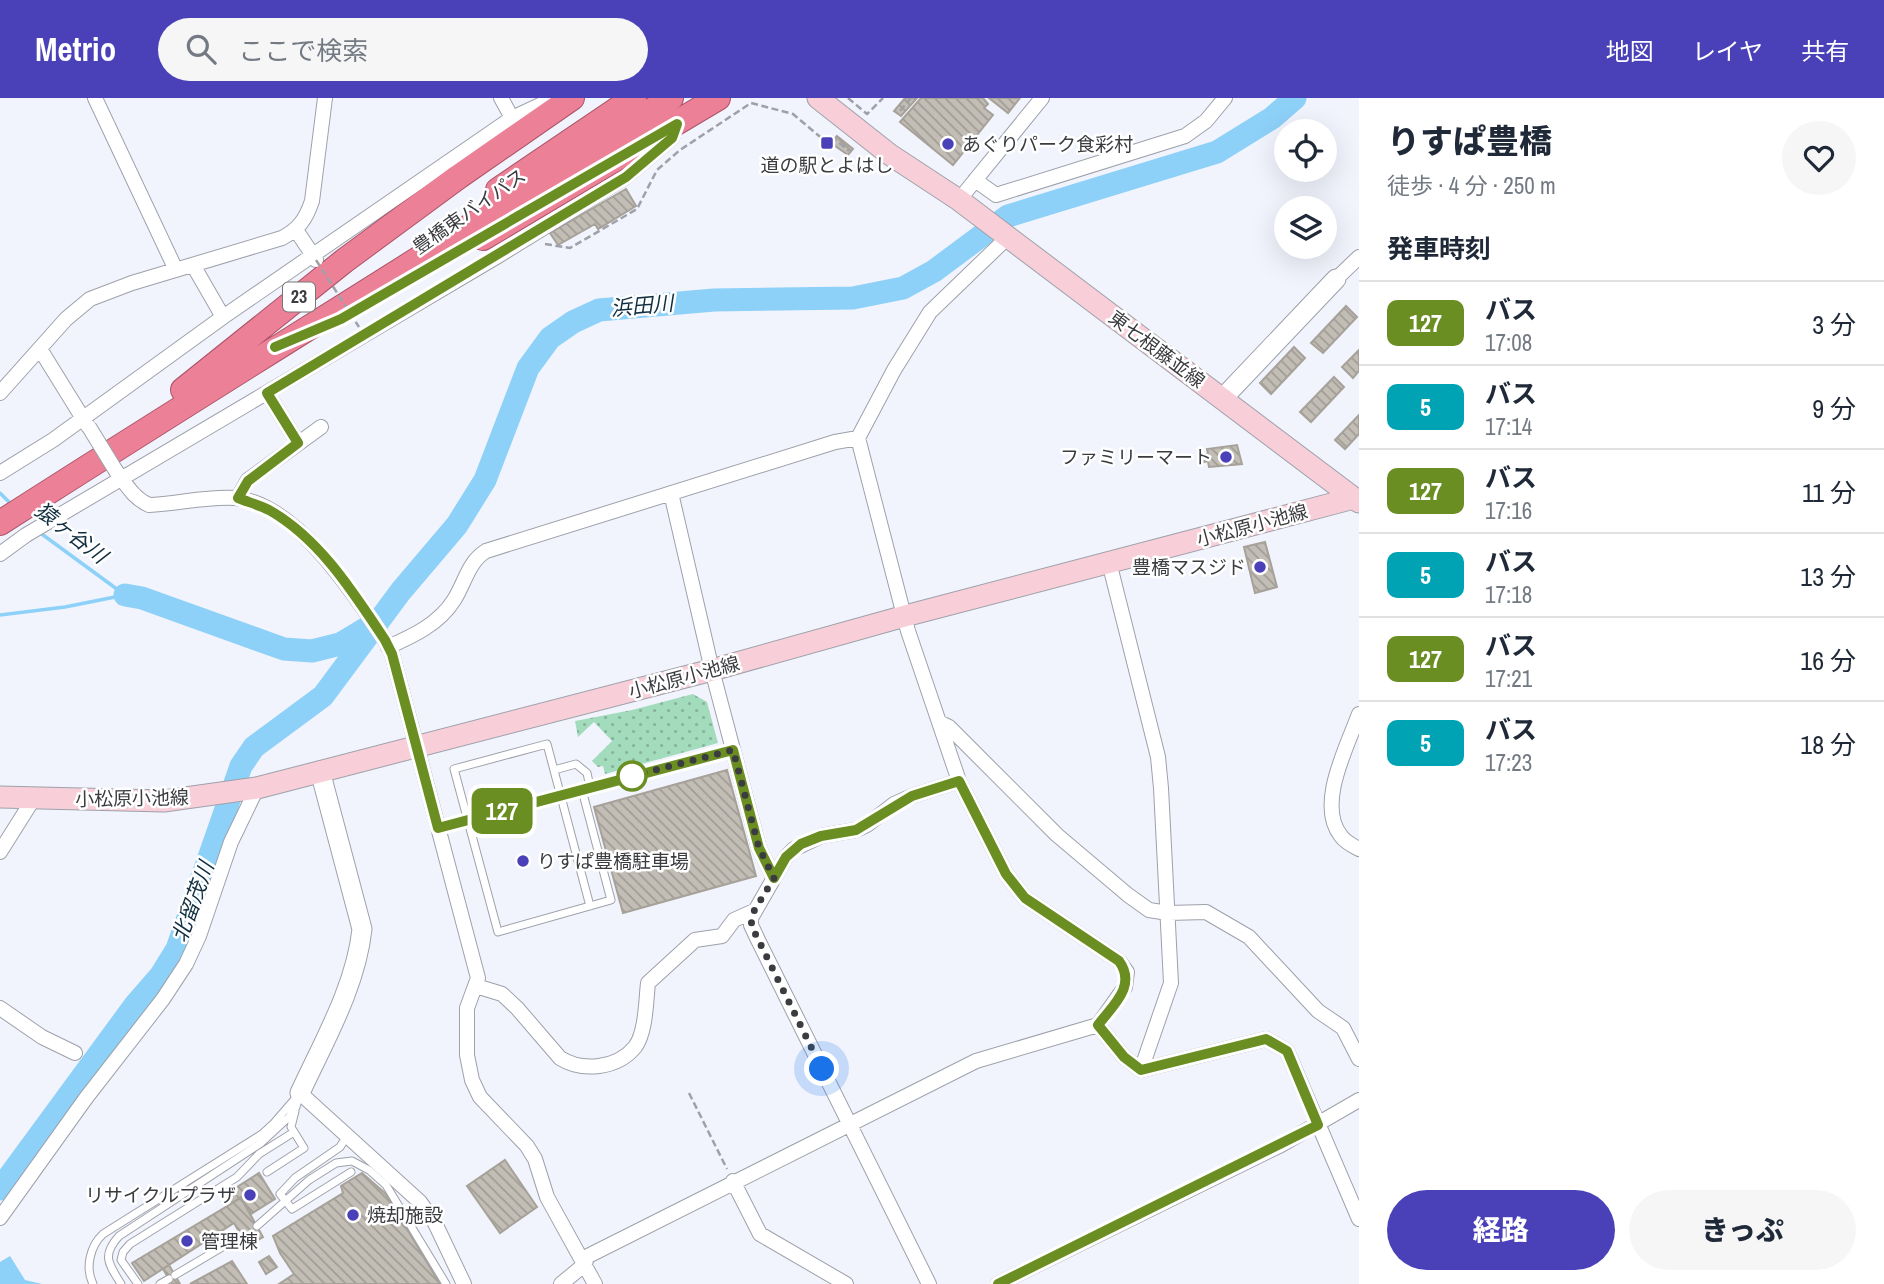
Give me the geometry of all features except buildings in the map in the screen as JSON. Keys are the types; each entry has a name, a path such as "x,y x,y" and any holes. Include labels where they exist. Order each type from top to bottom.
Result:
{"highway":[{"name":"23","path":"31,502 167,403 344,261 572,98"},
{"name":"豊橋東バイパス","path":"307,327 469,209 634,98"},
{"name":"豊橋東バイパス","path":"2,521 275,347 475,225 671,98"},
{"name":"23","path":"275,347 341,319 718,98"}],"main road":[{"name":"東七根藤並線","path":"818,98 889,153 1009,237 1357,499"},
{"name":"東七根藤並線","path":"836,98 936,177 959,200"},
{"name":"小松原小池線","path":"0,797 164,801 253,789 1357,499"}],"street":[{"path":"95,98 176,270"},
{"path":"3,383 40,349 66,319 90,299 282,238 296,230 308,214 312,201 325,98"},
{"path":"501,98 512,118"},
{"path":"0,473 86,423 223,317 314,257 512,118 555,98"},
{"path":"959,200 1042,98"},
{"path":"975,180 996,194 1185,136 1206,121 1225,98"},
{"path":"0,554 119,475 267,393 361,331 626,177 672,138 677,124"},
{"path":"296,230 314,257"},
{"path":"561,1284 584,1265 588,1256 975,1061 1098,1025 1125,987 1127,972 1119,961 1025,898 1006,874 959,781 908,631 858,438 894,370 930,312 1009,237"},
{"path":"1223,398 1359,257"},
{"path":"193,265 223,317"},
{"path":"40,349 119,475 140,501 149,505 238,498 267,509 315,545 360,603 387,644 478,978 467,1009 467,1055 472,1080 480,1097 527,1146 535,1159 547,1197 595,1284"},
{"path":"267,393 298,443"},
{"path":"238,498 248,481 321,427"},
{"path":"387,644 421,632 436,621 454,601 475,557 486,551 835,442 858,438"},
{"path":"671,493 712,670 759,848 774,878"},
{"path":"1109,562 1158,757 1168,913 1171,983 1141,1070"},
{"path":"1359,714 1336,778 1331,806 1333,820 1341,837 1359,849"},
{"path":"939,722 948,727 1057,835 1149,910 1168,913 1206,912 1249,937 1318,1011 1343,1028 1359,1059"},
{"path":"320,771 362,929 359,955 348,986 298,1100 347,1136 428,1212 464,1284"},
{"path":"929,1284 751,925 754,911 786,857 801,844 821,836 856,830 912,796 959,781"},
{"path":"0,1218 86,1098 163,999 186,964 199,936 231,842 253,789"},
{"path":"0,852 34,798"},
{"path":"476,986 502,994 559,1058 583,1067 600,1066 616,1061 635,1046 644,1023 648,983 695,940 722,936 734,920 754,911"},
{"path":"0,1009 43,1037 75,1053"},
{"path":"1098,1025 1124,1057 1141,1070"},
{"path":"1141,1070 1266,1039 1287,1051 1359,1219"},
{"path":"998,1284 1318,1125 1359,1100"},
{"path":"733,1181 760,1234 846,1284"}],"lane":[{"path":"554,769 576,764 587,773 586,788 611,900 590,906 498,932 454,769 547,744 590,906"},
{"path":"438,828 733,750"},
{"path":"267,1172 304,1149 291,1128 298,1100"},
{"path":"93,1284 88,1273 93,1245 103,1234 262,1134 298,1100"},
{"path":"121,1284 108,1263 109,1247 119,1236 261,1143 280,1126 298,1100"},
{"path":"138,1284 121,1260 123,1252 130,1244 237,1177 260,1154 294,1132"},
{"path":"347,1136 340,1147 295,1178 280,1194 292,1209 351,1172"},
{"path":"257,1226 309,1180 336,1163 359,1163 386,1185 446,1284"},
{"path":"160,1284 241,1236"}],"path":[{"path":"848,98 867,114 883,98"},
{"path":"900,111 911,98"},
{"path":"545,244 569,248 637,209 657,170 680,150 751,103 793,114 825,141 830,135 849,151"},
{"path":"314,257 361,331"},
{"path":"689,1093 733,1181"}],"green space":[{"path":"693,694 707,702 718,743 605,774 603,766 598,767 592,761 612,741 594,722 578,737 575,721"}],"water":[{"path":"10,1256 25,1280 42,1284 0,1284 0,1262"}],"waterway":[{"name":"浜田川","path":"0,1189 135,1005 161,975 177,949 241,766 254,747 323,696 401,591 457,525 485,480 528,368 550,338 573,322 599,310 714,300 853,298 903,288 934,271 1008,216 1217,152 1272,118 1295,98"},
{"name":"猿ヶ谷川","path":"0,493 11,504"},
{"name":"猿ヶ谷川","path":"39,532 125,595"},
{"path":"0,615 65,607 125,595"},
{"name":"浜田川","path":"125,595 142,598 284,649 312,651 340,644 370,626"}],"bus line":[{"name":"127","path":"275,347 341,319 677,124 672,138 626,177 267,393 298,443 248,481 238,498 267,509 315,545 385,640 392,654 438,828 733,750 759,848 774,878 786,857 801,844 821,836 856,830 879,817 894,804 959,781 1006,874 1025,898 1119,961 1127,972 1125,987 1098,1025 1124,1057 1141,1070 1266,1039 1287,1051 1318,1125 998,1284"}],"place":[{"name":"道の駅とよはし","path":"827,143"},
{"name":"あぐりパーク食彩村","path":"948,144"},
{"name":"ファミリーマート","path":"1226,457"},
{"name":"豊橋マスジド","path":"1260,567"},
{"name":"りすぱ豊橋駐車場","path":"523,861"},
{"name":"リサイクルプラザ","path":"250,1195"},
{"name":"焼却施設","path":"353,1215"},
{"name":"管理棟","path":"187,1241"}],"route":[{"path":"632,776 733,750 759,848 774,878 754,911 751,925 822,1069"}],"water label":[{"name":"北留茂川","path":"193,902"}]}
